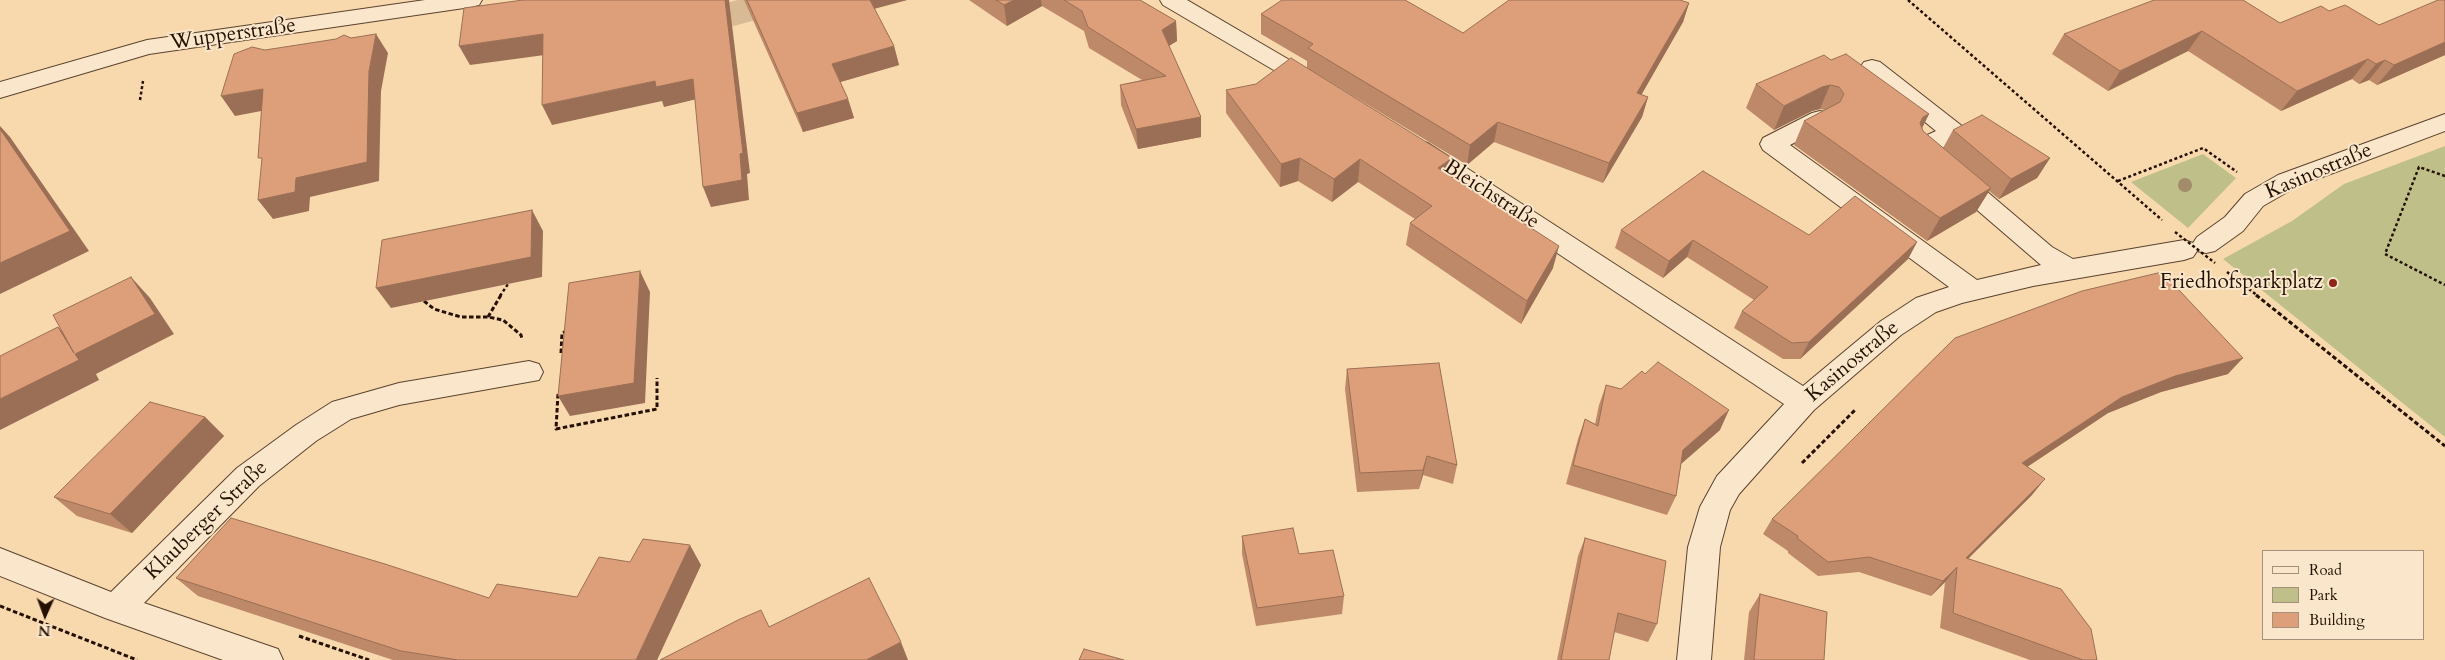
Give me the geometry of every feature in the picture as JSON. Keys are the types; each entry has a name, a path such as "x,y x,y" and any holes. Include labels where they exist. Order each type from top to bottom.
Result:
{"street":[{"name":"Wupperstraße","path":"0,90 147,47 471,0"},
{"path":"1171,0 1337,98"},
{"path":"1872,67 1954,132 1921,148 2043,254 2069,269"},
{"path":"1820,119 1772,144 1973,291"},
{"name":"Kasinostraße","path":"1694,660 1704,547 1716,507 1728,485 1804,402 1890,328 1926,306 1973,291 2069,269 2195,247 2234,224 2254,200 2286,181 2445,122"},
{"name":"Bleichstraße","path":"1400,137 1804,402"},
{"name":"Klauberger Straße","path":"116,608 248,477 306,433 342,410 399,394 529,372"},
{"path":"0,562 116,608 266,660"}],"path":[{"path":"1908,0 2195,247 2445,446"},
{"path":"2118,181 2203,148 2242,175"},
{"path":"2445,176 2419,167 2385,254 2445,285"},
{"path":"488,317 508,284"},
{"path":"424,301 434,309 461,317 488,317 503,320 521,335 523,342"},
{"path":"561,350 562,333 570,331"},
{"path":"558,385 556,429 657,410 657,378"},
{"path":"558,393 565,392"},
{"path":"1795,470 1863,402"},
{"path":"0,606 137,660"}],"green space":[{"path":"2445,146 2445,437 2223,259 2292,221 2344,184"},
{"path":"2203,154 2236,178 2188,228 2131,182"}],"building":[{"path":"523,0 725,0 743,153 740,154 742,180 703,187 693,79 656,87 655,81 542,105 543,34 459,46 464,8"},
{"path":"747,0 870,0 894,46 832,64 848,99 797,113"},
{"path":"996,0 1014,0 1004,5"},
{"path":"1064,0 1140,0 1176,21 1162,30 1201,117 1136,129 1120,85 1166,76 1088,27 1082,11"},
{"path":"1282,0 1405,0 1463,33 1509,0 1680,0 1689,3 1637,93 1648,97 1609,163 1498,122 1470,145 1308,48 1313,44 1261,14"},
{"path":"2154,0 2243,0 2280,23 2321,6 2329,11 2345,5 2379,25 2438,0 2445,0 2445,42 2394,65 2385,60 2376,64 2368,59 2297,91 2202,31 2120,71 2064,34"},
{"path":"376,34 369,71 367,162 296,178 295,192 258,200 262,158 258,158 263,89 221,96 234,54 252,47 265,50 336,39 344,35 351,38"},
{"path":"1846,54 1929,114 1923,117 1920,123 1923,131 1991,188 1940,218 1804,121 1840,102 1844,94 1839,87 1830,85 1822,87 1784,106 1756,84 1824,55 1831,60"},
{"path":"1291,58 1452,158 1438,168 1559,246 1527,301 1410,223 1432,206 1360,159 1334,179 1300,158 1281,164 1226,90 1256,84"},
{"path":"1982,115 2050,158 2011,179 1953,130"},
{"path":"0,129 70,231 0,263"},
{"path":"1703,171 1809,235 1855,196 1917,242 1809,342 1792,343 1742,311 1768,287 1693,240 1669,261 1621,230"},
{"path":"532,210 531,257 376,288 382,240"},
{"path":"640,271 634,383 558,396 569,283"},
{"path":"2162,272 2243,358 2175,376 2122,397 2022,463 2045,479 1966,558 2061,589 2091,629 2097,660 2083,660 1953,613 1957,567 1943,581 1869,557 1828,562 1797,538 1798,536 1772,519 1955,338 2082,291"},
{"path":"131,277 155,314 75,354 79,360 0,399 0,356 58,327 74,353 53,315"},
{"path":"1658,362 1729,410 1683,450 1676,496 1573,465 1585,419 1598,426 1606,385 1621,389 1642,371 1645,374"},
{"path":"1439,363 1457,465 1427,456 1423,470 1360,473 1347,369"},
{"path":"150,402 205,417 110,514 54,497"},
{"path":"231,518 385,564 489,598 497,584 577,597 599,557 630,562 643,539 690,545 636,660 458,660 401,651 176,578"},
{"path":"1293,528 1299,554 1333,550 1344,596 1257,608 1242,536"},
{"path":"1585,538 1666,561 1657,624 1618,613 1609,660 1561,660"},
{"path":"869,578 901,642 866,660 660,660 761,610 769,627"},
{"path":"1760,594 1827,612 1824,660 1754,660"},
{"path":"1084,649 1124,660 1079,660"}],"tunnel":[{"path":"738,0 745,26"}],"place":[{"name":"Friedhofsparkplatz","path":"2333,283"}]}
